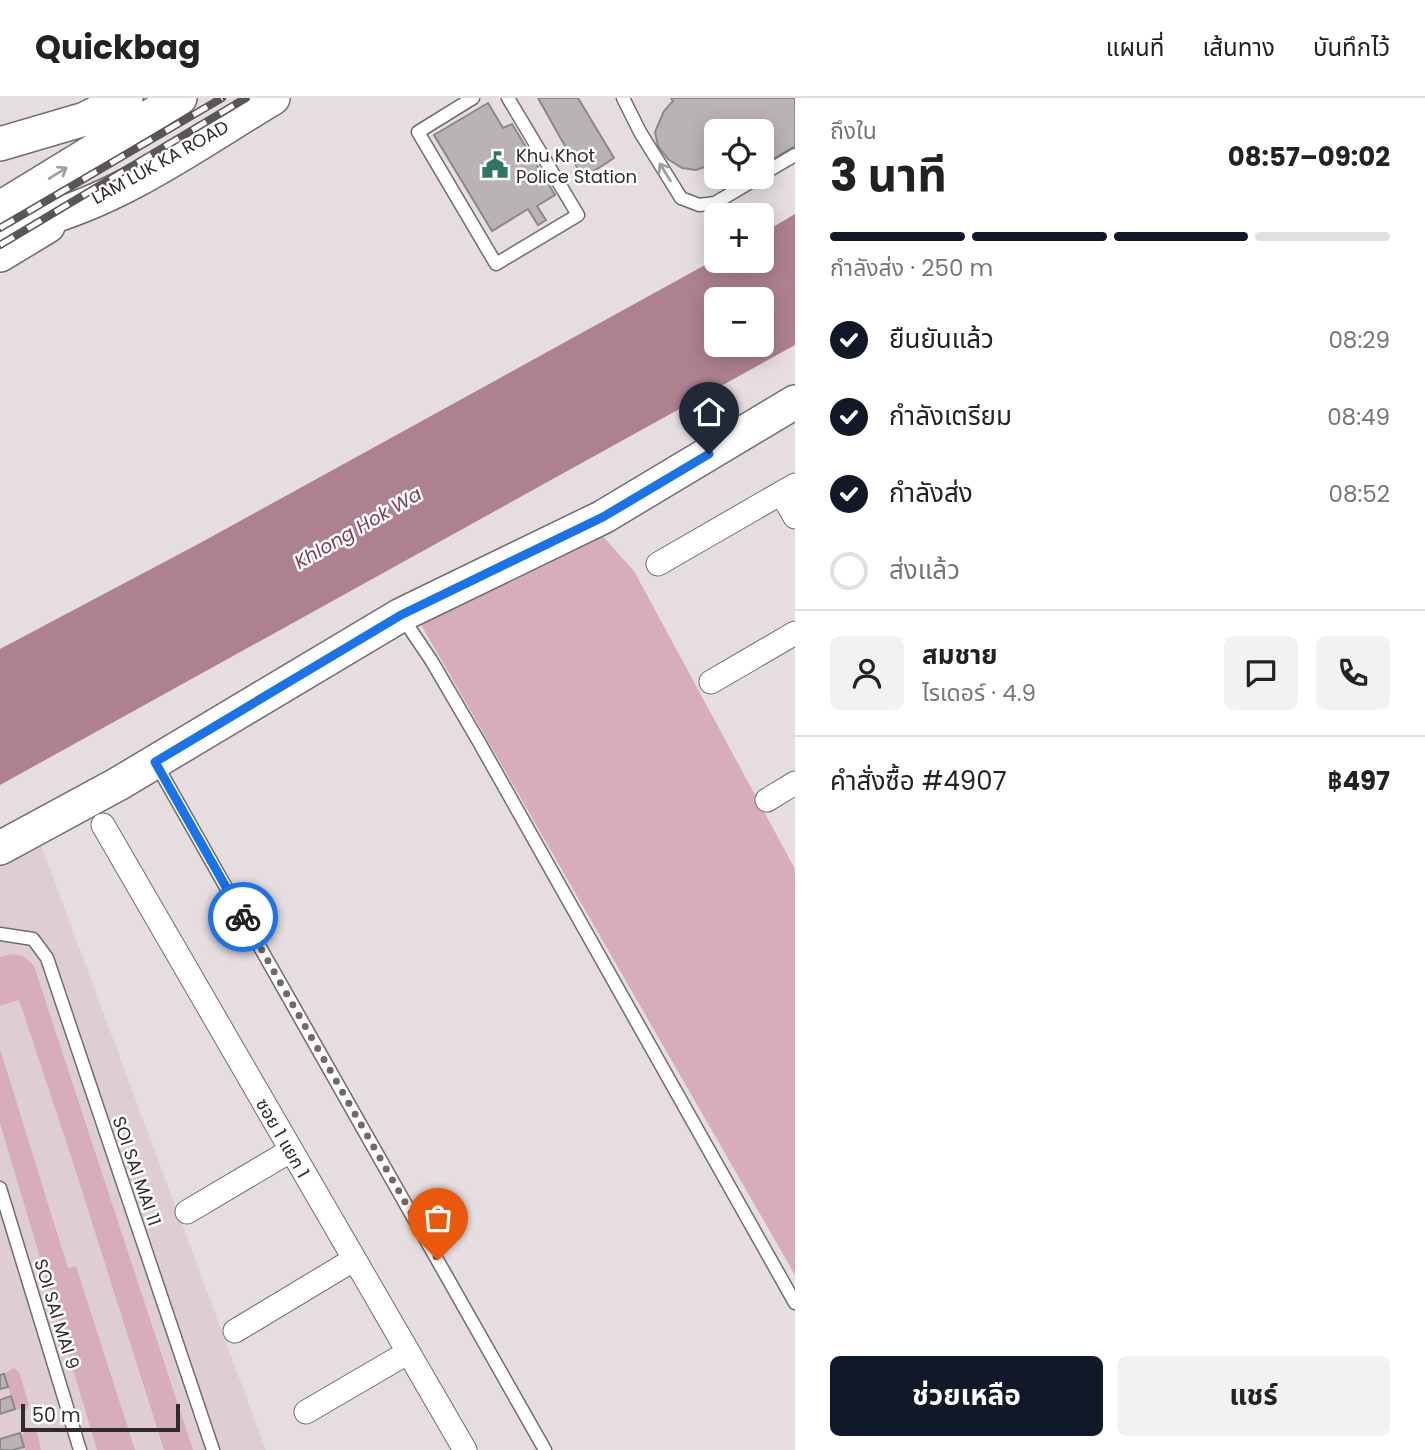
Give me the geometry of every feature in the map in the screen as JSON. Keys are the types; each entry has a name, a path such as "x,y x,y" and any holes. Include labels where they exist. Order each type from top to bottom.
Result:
{"street":[{"path":"0,144 85,118 126,98"},
{"path":"0,208 180,98"},
{"name":"LAM LUK KA ROAD","path":"0,228 37,221 83,205 132,182 273,98"},
{"name":"LAM LUK KA ROAD","path":"0,256 83,205"},
{"path":"0,848 155,762 401,615 603,517 795,402"},
{"path":"658,564 788,489 795,517"},
{"path":"711,682 795,634"},
{"path":"767,800 795,783"},
{"name":"ซอย 1 แยก 1","path":"103,825 465,1450"},
{"path":"187,1212 290,1151"},
{"path":"235,1331 353,1260"},
{"path":"306,1412 407,1353"}],"lane":[{"path":"473,98 418,132 496,264 578,215 508,98"},
{"path":"623,98 640,132 681,198 699,205 715,203 738,189"},
{"path":"774,168 795,155"},
{"path":"401,615 480,742 795,1303"},
{"path":"155,762 545,1450"},
{"name":"SOI SAI MAI 11","path":"0,934 33,939 47,958 213,1450"},
{"name":"SOI SAI MAI 9","path":"0,1188 80,1450"}],"shaded area":[{"path":"598,531 634,571 795,869 795,1275 420,623"},
{"path":"38,837 266,1450 0,1450 0,855"},
{"path":"11,954 23,956 34,966 193,1450 164,1450 19,1000 0,1006 0,957"},
{"path":"0,1049 68,1268 76,1266 135,1450 97,1450 0,1123"},
{"path":"14,1368 19,1372 29,1405 26,1410 15,1409 4,1374"},
{"path":"30,1428 37,1432 41,1450 25,1450 21,1436"}],"water":[{"name":"Khlong Hok Wa","path":"795,214 795,345 774,357 774,287 704,287 704,357 773,357 0,785 0,649 202,542 704,266 704,273 774,273 774,226"}],"building":[{"path":"538,98 578,98 614,158 583,178"},
{"path":"671,98 795,98 795,146 774,158 774,119 704,119 704,167 696,170 682,168 668,159 658,146 655,132 664,111 673,101"},
{"name":"Khu Khot Police Station","path":"488,103 503,128 512,124 555,195 537,206 546,220 538,225 528,209 492,231 434,135"},
{"path":"4,1374 8,1387 0,1389 0,1375"},
{"path":"11,1396 15,1409 0,1414 0,1400"},
{"path":"20,1433 24,1447 0,1450 0,1439"}],"railway":[{"path":"0,228 222,98"},
{"path":"0,245 246,98"}],"way so far":[{"path":"243,917 438,1260"}],"place":[{"name":"Khu Khot Police Station","path":"495,165"}],"route":[{"path":"243,917 155,762 401,615 603,517 709,454"}]}
